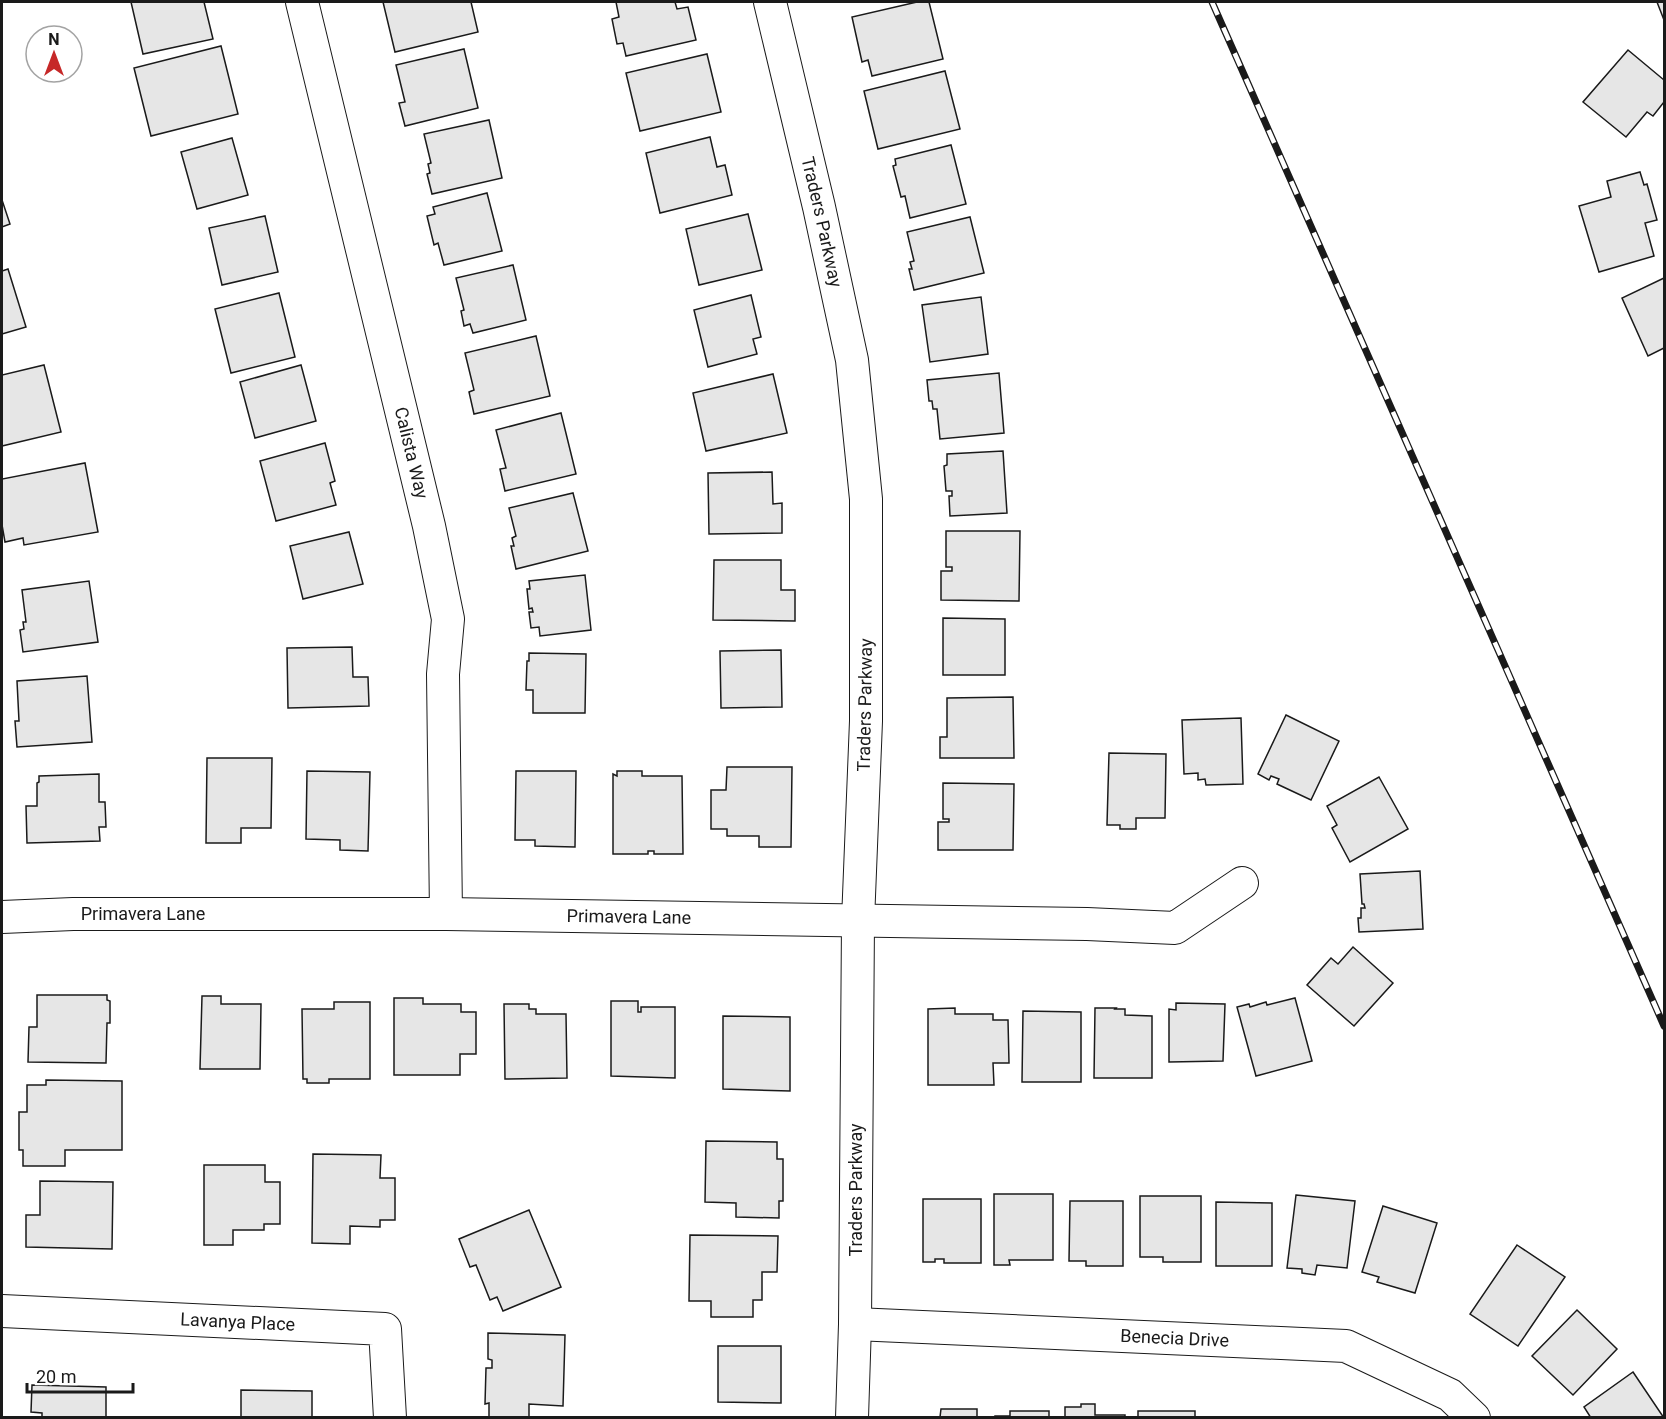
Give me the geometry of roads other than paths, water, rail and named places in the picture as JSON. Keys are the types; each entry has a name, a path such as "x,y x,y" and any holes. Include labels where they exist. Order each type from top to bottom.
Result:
{"street":[{"name":"Calista Way","path":"302,2 429,526 448,619 443,674 446,914"},
{"name":"Traders Parkway","path":"770,2 819,207 852,360 866,499 866,721 858,921 855,1324 852,1418"},
{"name":"Primavera Lane","path":"2,917 73,914 446,914 1075,924 1174,928 1242,883"},
{"name":"Lavanya Place","path":"2,1311 385,1329 390,1418"},
{"name":"Benecia Drive","path":"855,1324 1346,1346 1450,1395 1474,1418"}],"railway":[{"path":"1212,2 1664,1026"}]}
